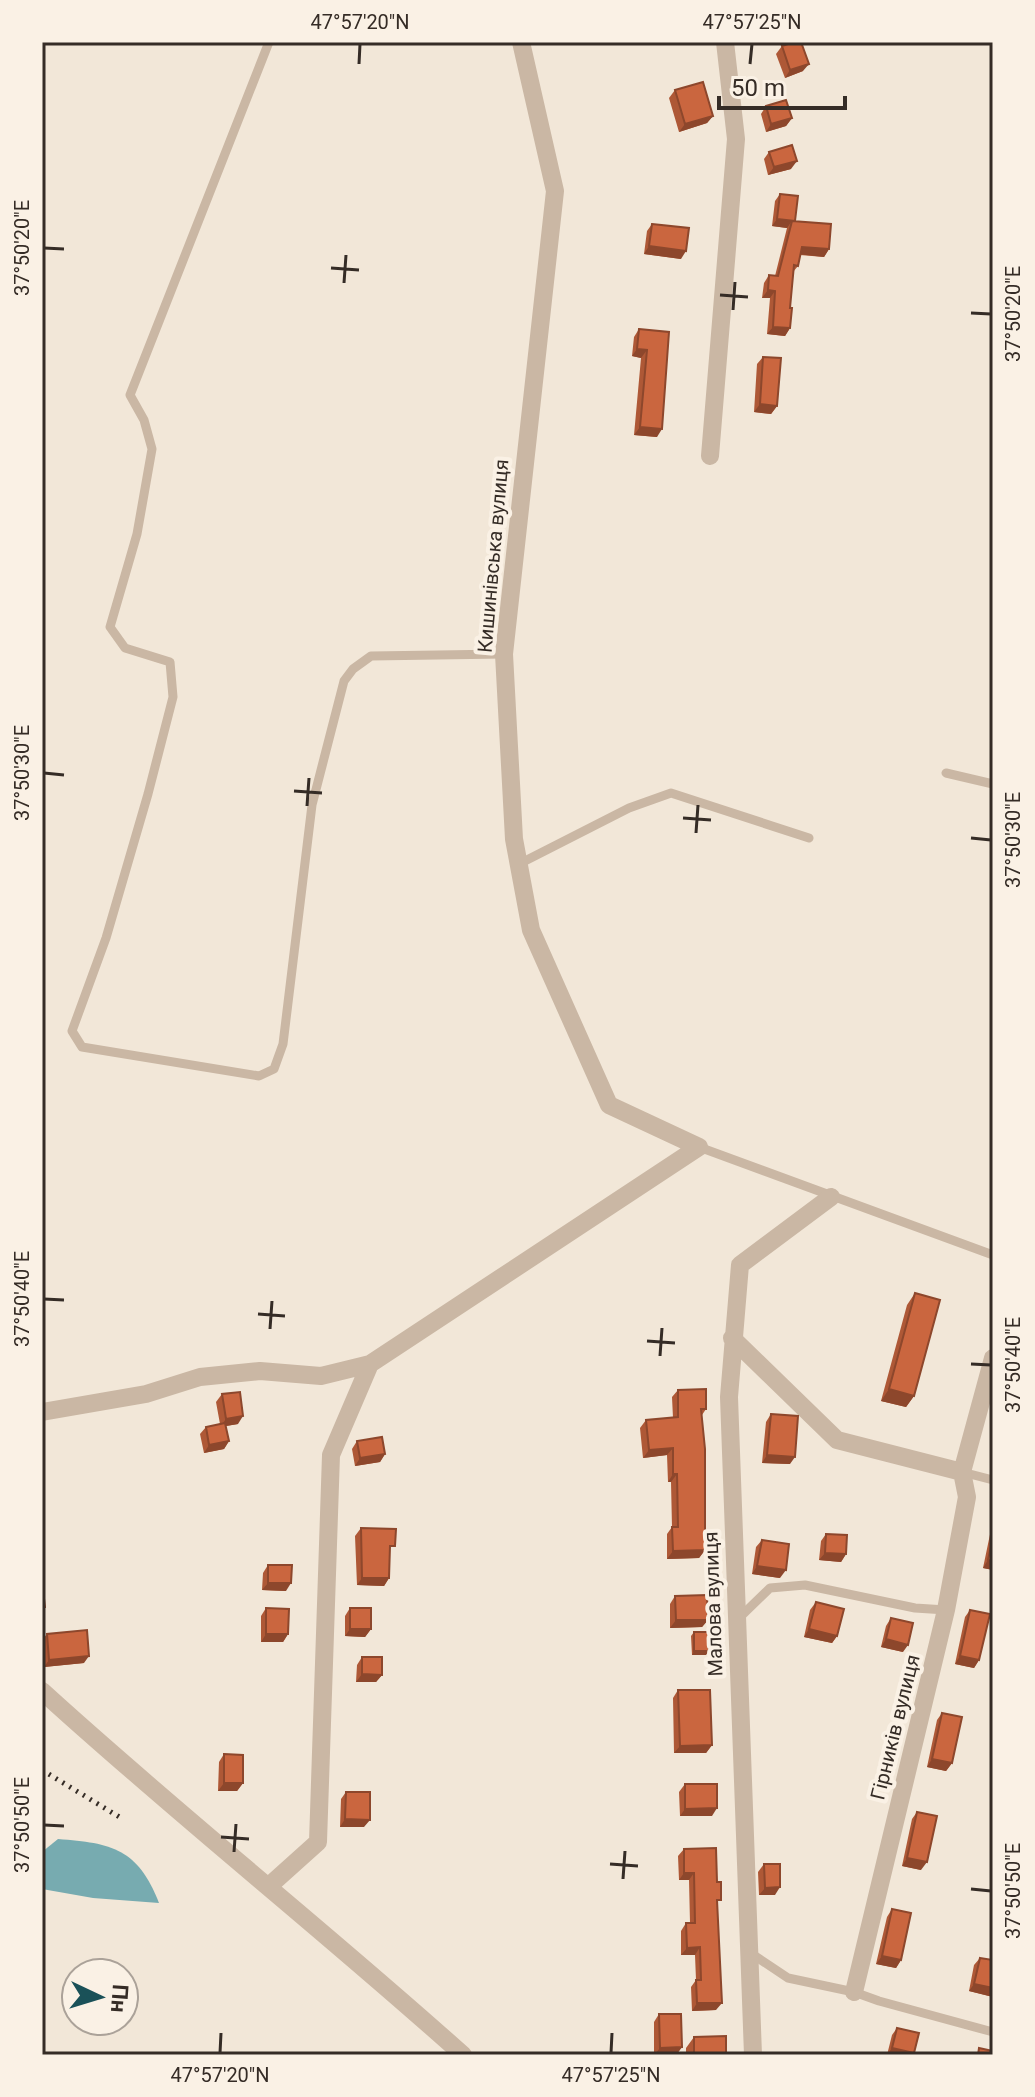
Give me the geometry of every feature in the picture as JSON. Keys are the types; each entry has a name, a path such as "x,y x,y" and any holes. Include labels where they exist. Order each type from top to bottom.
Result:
{"street":[{"name":"Кишинівська вулиця","path":"521,42 555,191 504,654 514,839 531,930 609,1105 699,1147"},
{"path":"710,456 736,139 725,42"},
{"path":"42,1412 146,1394 200,1377 260,1371 321,1376 370,1364 699,1147"},
{"name":"Малова вулиця","path":"753,2055 735,1621 729,1397 732,1338 740,1265 831,1197"},
{"path":"732,1338 837,1440 962,1472"},
{"name":"Гірників вулиця","path":"854,1992 946,1610 967,1497 962,1472 993,1358"},
{"path":"269,1886 318,1842 331,1455 370,1364"},
{"path":"42,1691 126,1767 380,1980 463,2055"}],"lane":[{"path":"269,42 130,395 144,420 152,449 137,534 110,627 125,648 170,662 173,697 106,938 72,1031 82,1047 259,1076 274,1069 283,1044 312,805 344,681 353,669 371,656 504,654"},
{"path":"946,773 993,784"},
{"path":"519,864 629,808 671,793 809,838"},
{"path":"699,1147 993,1255"},
{"path":"962,1472 993,1480"},
{"path":"735,1621 770,1588 805,1585 915,1608 946,1610"},
{"path":"749,1952 788,1978 854,1992 993,2032"}],"water":[{"path":"58,1839 94,1843 121,1852 142,1871 159,1903 93,1898 42,1889 42,1852"}],"building":[{"path":"801,42 809,64 790,70 782,46"},
{"path":"703,82 713,116 685,124 675,90"},
{"path":"786,100 792,118 771,124 766,106"},
{"path":"792,145 797,161 774,167 769,152"},
{"path":"780,194 798,196 795,221 777,219"},
{"path":"792,221 831,224 829,249 802,247 798,266 794,265 790,328 773,327 775,291 768,290 769,275 778,276"},
{"path":"652,224 689,228 686,251 649,246"},
{"path":"639,329 669,332 662,429 640,427 647,350 637,349"},
{"path":"763,357 781,358 777,406 760,404"},
{"path":"915,1293 940,1300 914,1396 889,1389"},
{"path":"706,1389 706,1409 701,1409 705,1449 705,1550 673,1551 672,1527 678,1527 673,1448 649,1450 646,1420 678,1417 678,1390"},
{"path":"240,1392 243,1416 226,1419 222,1394"},
{"path":"771,1414 798,1416 795,1457 767,1455"},
{"path":"225,1423 229,1441 209,1445 206,1427"},
{"path":"382,1437 385,1454 360,1458 357,1441"},
{"path":"361,1528 396,1529 395,1546 390,1546 389,1578 362,1578"},
{"path":"826,1534 847,1535 846,1554 825,1553"},
{"path":"993,1537 993,1561 988,1560"},
{"path":"762,1540 789,1544 786,1570 757,1566"},
{"path":"268,1565 292,1565 291,1583 268,1583"},
{"path":"707,1595 708,1620 676,1620 675,1596"},
{"path":"816,1602 844,1609 837,1636 809,1629"},
{"path":"266,1608 289,1609 288,1634 266,1634"},
{"path":"350,1608 371,1608 371,1629 350,1629"},
{"path":"970,1610 990,1614 979,1660 960,1656"},
{"path":"891,1618 913,1623 908,1645 886,1639"},
{"path":"87,1630 89,1656 49,1660 47,1634"},
{"path":"694,1632 708,1632 709,1651 694,1651"},
{"path":"362,1657 382,1657 382,1675 362,1674"},
{"path":"678,1690 710,1690 712,1745 680,1746"},
{"path":"942,1713 962,1717 952,1763 932,1759"},
{"path":"224,1754 243,1755 243,1783 224,1783"},
{"path":"685,1784 717,1784 717,1808 685,1809"},
{"path":"346,1792 370,1792 370,1820 345,1819"},
{"path":"917,1812 937,1816 927,1862 907,1858"},
{"path":"716,1848 717,1882 721,1882 721,1900 717,1900 722,2003 697,2003 696,1980 701,1980 700,1947 687,1948 686,1923 695,1923 694,1873 684,1873 684,1849"},
{"path":"764,1864 780,1864 780,1887 765,1888"},
{"path":"892,1909 911,1913 901,1960 882,1956"},
{"path":"980,1958 993,1960 993,1988 974,1984"},
{"path":"659,2014 681,2014 682,2047 660,2048"},
{"path":"897,2028 919,2033 914,2053 892,2048"},
{"path":"726,2036 726,2055 694,2055 694,2037"},
{"path":"979,2048 993,2051 993,2055 978,2055"}],"railway":[{"path":"42,1770 121,1818"}]}
